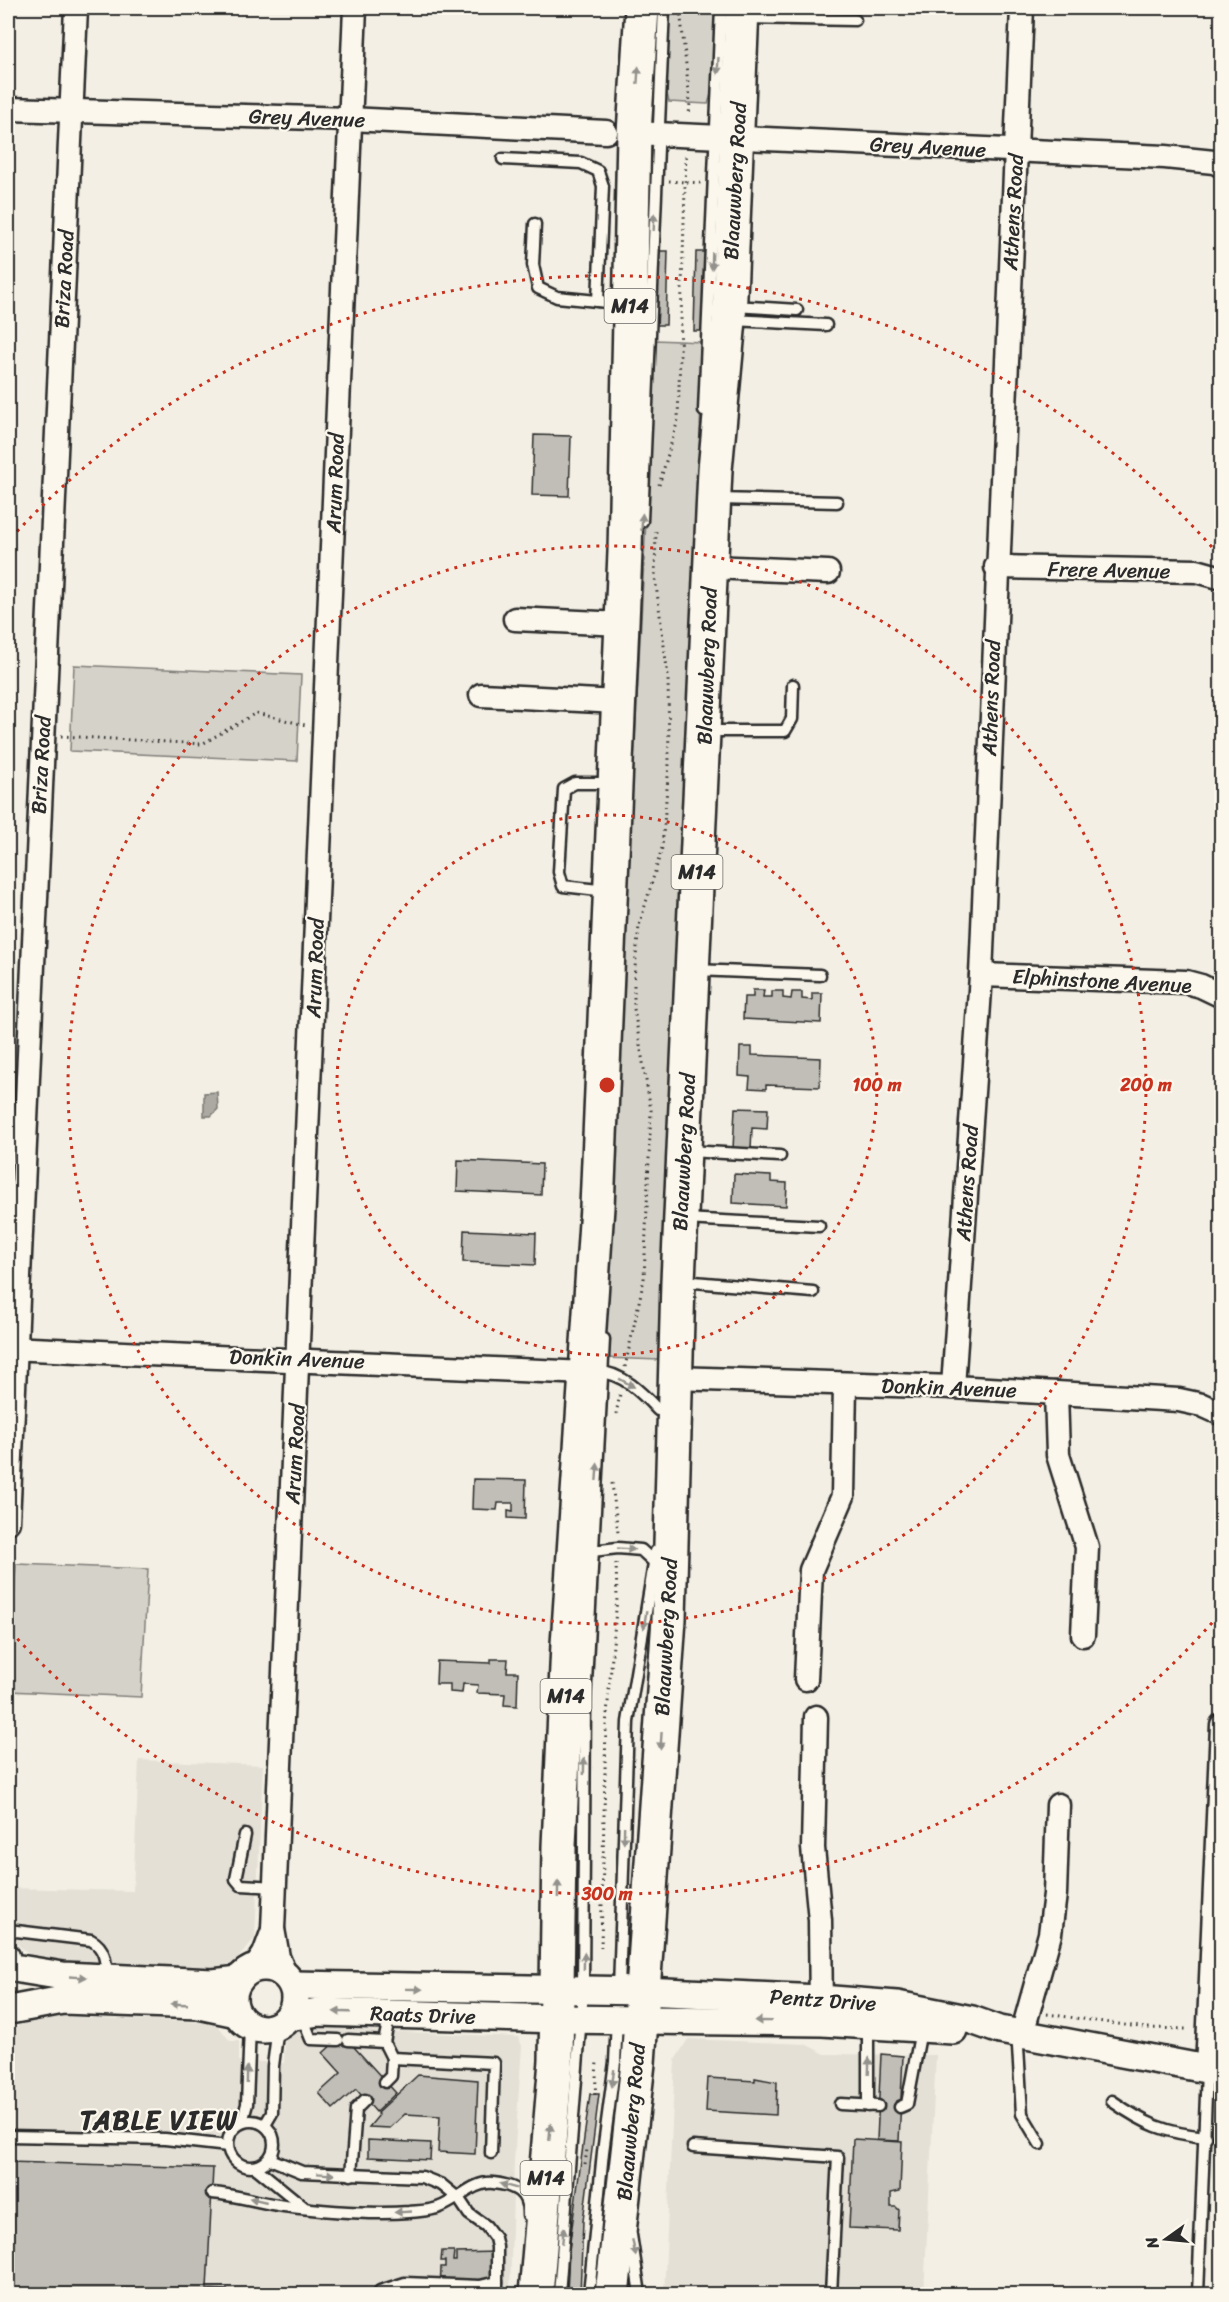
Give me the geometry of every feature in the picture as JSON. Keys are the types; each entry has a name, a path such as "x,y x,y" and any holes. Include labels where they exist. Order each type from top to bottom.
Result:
{"main road":[{"name":"M14","path":"532,2288 570,2005 559,1846 568,1644 582,1444 595,1372 610,891 622,624 632,133 642,8"},
{"name":"Blaauwberg Road","path":"612,2295 624,2203 626,2005 669,1619 663,1423 678,1281 714,499 729,313 727,137 735,11"}],"street":[{"name":"Briza Road","path":"8,1522 11,1348 43,735 76,8"},
{"name":"Arum Road","path":"289,1981 278,1956 273,1929 355,8"},
{"name":"Athens Road","path":"953,1388 981,975 996,567 1022,8"},
{"name":"Grey Avenue","path":"8,109 350,119 1165,157 1214,162 1221,166"},
{"path":"711,567 828,572"},
{"name":"Frere Avenue","path":"996,567 1197,572 1221,578"},
{"path":"515,619 622,624"},
{"path":"481,695 618,702"},
{"name":"Elphinstone Avenue","path":"981,975 1186,982 1201,986 1221,996"},
{"name":"Donkin Avenue","path":"11,1348 299,1358 595,1372"},
{"name":"Donkin Avenue","path":"667,1383 845,1384 1056,1393 1179,1400 1219,1412"},
{"path":"806,1679 811,1570 843,1496 845,1384"},
{"path":"1056,1393 1058,1455 1087,1547 1083,1635"},
{"path":"816,1717 813,1848 831,2011"},
{"path":"1214,2071 1221,1725"},
{"path":"1011,2032 1050,1934 1055,1894 1058,1805"},
{"name":"Arum Road","path":"247,1974 264,1954 273,1929"},
{"path":"11,1960 37,1974 213,1983 271,1968 289,1981 295,2005 289,2019 261,2030 243,2020 199,2005 63,2000 11,2012"},
{"path":"11,1960 24,1986 11,2012"},
{"path":"243,2020 234,1993 247,1974"},
{"name":"Raats Drive","path":"289,1981 570,2005"},
{"name":"Pentz Drive","path":"570,2005 831,2011 897,2005 923,2020"},
{"name":"Raats Drive","path":"289,2019 570,2005"},
{"name":"Pentz Drive","path":"831,2011 868,2027 923,2020 1011,2032 1214,2071"}],"lane":[{"path":"641,532 656,181 632,133 664,8"},
{"path":"735,11 855,20"},
{"path":"704,418 715,184 727,137"},
{"path":"503,159 580,163 598,171 603,186 598,301"},
{"path":"535,224 533,265 538,288 557,297 630,304"},
{"path":"729,313 797,310"},
{"path":"729,313 826,325"},
{"path":"714,499 837,502"},
{"path":"704,731 785,731 792,719 793,685"},
{"path":"610,891 563,886 559,872 564,789 575,783 615,783"},
{"path":"693,970 820,975"},
{"path":"684,1151 780,1156"},
{"path":"681,1219 819,1226"},
{"path":"678,1281 813,1292"},
{"path":"559,2295 570,2005 583,1804 592,1551 595,1372 605,1322"},
{"path":"589,2295 603,2152 615,2062 626,2005 628,1722 658,1536 663,1423 632,1385 595,1372"},
{"path":"582,1444 592,1551"},
{"path":"592,1551 618,1548 641,1550 654,1562"},
{"path":"245,1835 236,1879 241,1885 275,1887"},
{"path":"8,1930 91,1940 101,1948 104,1955 107,1978"},
{"path":"386,2082 392,2076 392,2058 384,2042 390,2014"},
{"path":"265,2125 272,2113 273,2066 289,2019 310,2039 384,2042"},
{"path":"243,2020 247,2104 242,2122 231,2132 228,2146 230,2153 240,2164 255,2167 304,2207"},
{"path":"900,2107 907,2105 923,2020"},
{"path":"840,2104 873,2106 868,2027"},
{"path":"1011,2032 1018,2047 1022,2114 1040,2144"},
{"path":"392,2058 494,2063 491,2153"},
{"path":"1198,2295 1206,2137 1214,2071"},
{"path":"351,2175 356,2109 365,2100"},
{"path":"1112,2101 1138,2120 1159,2130 1206,2137"},
{"path":"242,2122 258,2121 265,2125 274,2138 275,2145 270,2159 255,2167"},
{"path":"8,2136 165,2139 228,2146"},
{"path":"693,2148 838,2157 831,2295"},
{"path":"270,2159 302,2172 422,2177 442,2185 459,2199 469,2214 486,2226 495,2238 497,2295"},
{"path":"212,2193 304,2207 377,2213 408,2212 438,2208 459,2199 480,2182 494,2183 519,2190 526,2197 527,2230"},
{"path":"624,2203 640,2295"},
{"path":"396,2295 380,2291 405,2283 480,2286 497,2282"}],"path":[{"path":"658,487 678,420 690,102 680,8"},
{"path":"656,181 715,184"},
{"path":"615,1416 644,1279 651,1110 634,1009 633,982 639,926 662,848 669,764 668,676 655,577 656,521"},
{"path":"43,735 202,744 256,713 325,730"},
{"path":"1219,1412 1217,1514 1221,1524"},
{"path":"601,1948 606,1726 617,1598 619,1524 612,1483"},
{"path":"1042,2013 1146,2028 1196,2031"},
{"path":"595,2094 597,2061"}],"shaded area":[{"path":"668,8 717,8 713,88 708,104 669,102 665,86"},
{"path":"655,340 702,342 698,523 660,1360 604,1358"},
{"path":"74,665 301,675 297,761 70,751"},
{"path":"217,1092 218,1109 211,1116 204,1116 204,1093"},
{"path":"16,1564 148,1569 141,1697 9,1691"},
{"path":"139,1760 263,1765 255,1938 234,1963 214,1968 47,1961 31,1956 8,1936 8,1888 133,1891"},
{"path":"53,2016 216,2023 230,2041 239,2041 239,2061 284,2063 285,2038 294,2027 518,2037 522,2046 514,2162 510,2294 8,2294 8,2045 15,2045 15,2027 31,2020"},
{"path":"688,2039 805,2044 825,2054 936,2055 924,2294 664,2294 675,2060"}],"building":[{"path":"659,251 668,251 666,325 657,325"},
{"path":"696,252 706,252 703,331 694,331"},
{"path":"534,435 571,436 569,496 532,495"},
{"path":"753,990 764,990 763,997 772,997 772,991 783,991 783,998 791,999 792,992 802,992 802,999 812,1000 812,993 822,993 821,1023 743,1019 744,997 753,997"},
{"path":"740,1047 752,1047 752,1055 821,1058 820,1087 766,1085 766,1089 749,1088 750,1077 739,1076"},
{"path":"735,1108 768,1109 767,1129 752,1128 751,1150 733,1149"},
{"path":"458,1160 542,1164 541,1195 457,1191"},
{"path":"734,1174 771,1176 771,1182 787,1183 786,1206 733,1203"},
{"path":"464,1230 536,1233 535,1265 463,1262"},
{"path":"473,1479 526,1480 525,1519 508,1518 508,1510 513,1511 513,1503 498,1503 497,1510 472,1509"},
{"path":"491,1659 508,1659 507,1672 518,1672 517,1706 504,1705 505,1694 477,1693 478,1685 463,1684 462,1693 450,1692 450,1684 436,1684 437,1661 491,1663"},
{"path":"343,2035 396,2093 376,2112 356,2089 333,2109 319,2093 341,2073 323,2053"},
{"path":"881,2054 903,2056 899,2141 877,2140"},
{"path":"418,2075 478,2080 475,2154 438,2152 440,2116 405,2114 390,2128 369,2127 379,2115 377,2113"},
{"path":"708,2078 755,2081 755,2078 777,2082 776,2115 706,2111"},
{"path":"590,2094 599,2094 583,2221 580,2294 567,2294 569,2249"},
{"path":"853,2139 902,2142 900,2191 891,2193 891,2207 899,2210 898,2230 849,2228"},
{"path":"368,2140 431,2143 430,2160 368,2157"},
{"path":"8,2162 213,2168 207,2289 246,2291 246,2294 8,2294"},
{"path":"442,2251 454,2251 453,2261 456,2261 456,2253 496,2252 494,2294 440,2294 441,2267 445,2267 445,2261 441,2261"}],"district":[{"name":"TABLE VIEW","path":"159,2120"}]}
